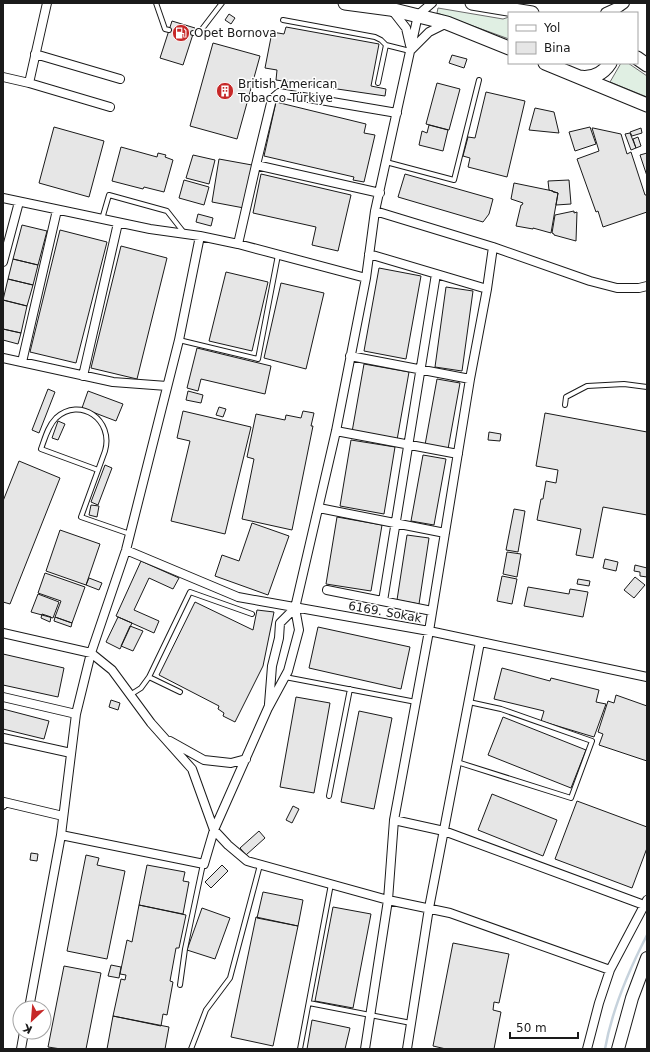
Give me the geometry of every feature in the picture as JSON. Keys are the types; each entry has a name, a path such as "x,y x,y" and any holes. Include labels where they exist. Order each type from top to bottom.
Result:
{"main road":[{"path":"345,3 382,6 418,15 447,23 508,48"},
{"path":"472,3 526,12"},
{"path":"638,59 647,64"},
{"path":"547,64 647,106"},
{"path":"562,64 568,72 584,78 593,77 601,73 609,64"},
{"path":"618,1049 632,998 647,958"}],"street":[{"path":"29,83 47,3"},
{"path":"61,835 204,864 214,830 268,708 288,671 300,630 295,608 336,431 366,278 375,211 418,15 432,3"},
{"path":"382,6 406,28 411,50"},
{"path":"609,12 619,8"},
{"path":"411,50 429,32 447,23"},
{"path":"35,54 120,79"},
{"path":"3,77 29,83 110,107"},
{"path":"238,244 272,99 279,93 397,113"},
{"path":"256,165 380,193"},
{"path":"3,198 118,223 200,236 238,244 366,278"},
{"path":"3,262 19,202"},
{"path":"22,362 57,210"},
{"path":"375,211 493,247 590,281 617,288 647,286"},
{"path":"83,376 118,223"},
{"path":"30,1000 61,835 76,714 91,654 126,550 179,340 200,236"},
{"path":"365,1049 388,900 394,820 432,611 493,247"},
{"path":"369,254 487,289"},
{"name":"6169. Sokak","path":"383,602 436,274"},
{"path":"350,356 470,379"},
{"path":"3,358 113,382 168,386"},
{"path":"336,431 458,454"},
{"path":"319,508 445,533"},
{"name":"6169. Sokak","path":"126,550 238,596 295,608 428,631 647,677"},
{"name":"6169. Sokak","path":"327,590 432,611"},
{"path":"268,708 272,666 279,638 280,623 295,608"},
{"path":"3,632 91,654 112,670 151,723 192,769 214,830 228,845 247,861 388,900 450,912 610,970"},
{"path":"407,1049 430,908 480,642"},
{"path":"3,697 76,714"},
{"path":"3,738 71,753"},
{"path":"164,738 204,760 231,763 246,759"},
{"path":"3,803 63,816"},
{"path":"394,820 444,831 646,902 610,970 599,1003 587,1049"}],"lane":[{"path":"156,3 165,29 169,30"},
{"path":"193,33 199,33 222,3"},
{"path":"283,20 375,37 382,40 386,45 411,50"},
{"path":"378,83 386,45"},
{"path":"386,162 454,180 479,80"},
{"path":"102,219 109,195 167,211 185,234"},
{"path":"179,340 258,359 278,255"},
{"path":"565,406 566,397 587,386 624,384 647,387"},
{"path":"98,470 41,449 51,424 60,415 71,410 83,410 94,415 102,424 107,434 107,446 81,517 130,534"},
{"path":"130,695 141,688 150,678 190,592 252,614"},
{"path":"285,676 416,702"},
{"path":"150,678 180,692"},
{"path":"329,796 350,689"},
{"path":"457,762 571,798 592,741 501,710 469,702"},
{"path":"180,985 185,949 204,864"},
{"path":"191,1049 206,1010 230,978 260,864"},
{"path":"300,1049 331,884"},
{"path":"309,1003 411,1023"}],"green space":[{"path":"438,8 503,19 508,17 508,39 437,13"},
{"path":"620,64 629,64 647,76 647,97 610,82"}],"building":[{"path":"229,14 235,18 231,24 225,20"},
{"path":"172,21 195,28 183,65 160,58"},
{"path":"286,27 379,44 371,86 386,89 385,96 276,80 277,70 265,68 272,32 284,34"},
{"name":"British American Tobacco Türkiye","path":"213,43 260,56 237,139 190,126"},
{"path":"452,55 467,59 464,68 449,63"},
{"path":"437,83 460,89 449,130 426,124"},
{"path":"486,92 525,101 507,177 468,167 470,158 463,156 468,137 475,138"},
{"path":"276,102 366,124 364,133 375,135 364,182 353,180 354,177 264,156"},
{"path":"535,108 554,112 559,133 529,130"},
{"path":"429,125 448,130 443,151 419,145 422,131 427,133"},
{"path":"54,127 104,141 89,197 39,183"},
{"path":"590,127 596,144 575,151 569,132"},
{"path":"592,128 621,134 627,154 631,152 645,195 647,195 647,212 603,227 577,159 599,151"},
{"path":"641,128 642,133 632,136 630,132"},
{"path":"630,133 636,148 631,150 625,134"},
{"path":"638,137 641,146 636,148 633,139"},
{"path":"121,147 157,157 158,153 166,155 165,157 173,160 164,192 144,187 143,189 112,181"},
{"path":"647,153 647,176 640,155"},
{"path":"193,155 215,160 209,184 186,178"},
{"path":"219,159 252,165 244,208 212,202"},
{"path":"261,174 351,195 338,251 312,245 316,227 253,213"},
{"path":"405,174 493,199 489,214 483,222 398,197"},
{"path":"184,180 209,187 204,205 179,198"},
{"path":"569,180 571,204 556,205 558,193 549,190 548,181"},
{"path":"514,183 558,193 551,233 533,228 516,226 521,205 523,203 511,199"},
{"path":"574,211 574,213 577,212 576,241 554,235 552,233 555,215"},
{"path":"198,214 213,218 211,226 196,222"},
{"path":"22,225 47,231 38,265 13,259"},
{"path":"60,230 107,242 76,363 30,352"},
{"path":"121,246 167,258 137,379 91,368"},
{"path":"13,259 38,265 33,285 8,279"},
{"path":"379,268 421,276 406,359 364,351"},
{"path":"226,272 268,282 252,351 209,341"},
{"path":"8,279 33,285 27,306 3,300"},
{"path":"281,283 324,293 306,369 264,358"},
{"path":"446,287 473,291 462,371 435,367"},
{"path":"3,300 27,306 21,333 3,329"},
{"path":"3,329 21,333 18,344 3,340"},
{"path":"197,348 271,366 265,394 201,379 198,391 187,388"},
{"path":"364,364 409,372 397,440 352,432"},
{"path":"437,379 460,383 448,449 425,445"},
{"path":"48,389 55,392 39,433 32,430"},
{"path":"88,391 123,404 116,421 82,408"},
{"path":"188,391 203,395 201,403 186,400"},
{"path":"219,407 226,409 223,417 216,415"},
{"path":"183,411 251,427 225,534 171,521 190,441 177,438"},
{"path":"303,411 314,413 311,426 313,426 292,530 242,519 254,459 247,457 256,414 285,420 286,415 301,418"},
{"path":"545,413 647,432 647,515 603,507 593,558 576,555 581,529 537,520 546,481 556,483 558,470 536,466"},
{"path":"58,421 65,424 58,440 52,438"},
{"path":"489,432 501,434 500,441 488,440"},
{"path":"351,440 395,447 384,514 340,506"},
{"path":"423,455 446,459 434,525 411,521"},
{"path":"19,461 60,478 10,604 3,602 3,501"},
{"path":"105,465 112,468 98,505 91,502"},
{"path":"91,505 99,506 97,517 89,515"},
{"path":"514,509 525,511 518,552 506,550"},
{"path":"337,517 382,525 371,591 326,584"},
{"path":"252,523 289,536 268,595 215,576 222,555 239,561"},
{"path":"60,530 100,544 86,585 46,571"},
{"path":"407,535 429,538 419,604 397,600"},
{"path":"507,552 521,554 517,577 503,574"},
{"path":"605,559 618,562 616,571 603,568"},
{"path":"141,561 179,578 173,589 149,578 134,610 159,621 154,633 116,616"},
{"path":"635,565 647,568 647,577 640,576 640,572 634,571"},
{"path":"45,573 85,587 72,623 55,617 61,601 38,593"},
{"path":"502,576 517,579 512,604 497,601"},
{"path":"635,577 645,585 634,598 624,590"},
{"path":"89,578 102,583 99,590 86,585"},
{"path":"578,579 590,581 589,586 577,584"},
{"path":"528,587 569,594 570,589 588,592 583,617 524,606"},
{"path":"38,594 59,602 53,618 31,612"},
{"path":"195,602 253,630 257,610 274,612 263,666 235,722 223,716 224,713 218,709 219,706 159,675"},
{"path":"42,614 51,617 50,622 41,618"},
{"path":"55,617 72,623 71,627 54,621"},
{"path":"118,617 132,623 120,649 106,642"},
{"path":"130,626 143,631 133,651 121,646"},
{"path":"318,627 410,647 401,689 309,668"},
{"path":"3,654 64,668 58,697 3,685"},
{"path":"502,668 550,681 551,678 599,690 596,702 606,704 594,737 541,721 544,711 494,699"},
{"path":"616,695 647,706 647,761 599,745 603,734 598,732 608,701 614,703"},
{"path":"296,697 330,703 314,793 280,787"},
{"path":"111,700 120,703 118,710 109,707"},
{"path":"3,709 49,721 44,739 3,729"},
{"path":"359,711 392,718 374,809 341,802"},
{"path":"503,717 586,750 571,788 488,755"},
{"path":"492,794 557,820 543,856 478,830"},
{"path":"577,801 647,827 647,848 632,888 555,859"},
{"path":"293,806 299,809 292,823 286,820"},
{"path":"259,831 265,838 246,855 240,848"},
{"path":"31,853 38,854 37,861 30,860"},
{"path":"86,855 99,858 97,865 125,871 107,959 67,951"},
{"path":"147,865 185,872 183,881 189,882 183,914 139,905"},
{"path":"222,865 228,871 211,888 205,882"},
{"path":"263,892 303,900 298,926 257,918"},
{"path":"139,905 186,915 179,948 176,948 170,981 173,982 167,1015 163,1014 161,1026 113,1016 121,979 125,980 126,975 120,974 127,940 132,942"},
{"path":"333,907 371,914 353,1008 315,1001"},
{"path":"202,908 230,918 215,959 187,950"},
{"path":"256,917 298,926 273,1046 231,1037"},
{"path":"453,943 509,954 499,1003 494,1002 493,1010 501,1012 494,1049 446,1049 433,1046"},
{"path":"111,965 121,967 119,978 108,976"},
{"path":"64,966 101,973 86,1049 61,1049 48,1047 49,1040 52,1040 52,1027"},
{"path":"113,1016 169,1027 165,1049 107,1049"},
{"path":"312,1020 350,1028 345,1049 307,1049"}],"waterway":[{"path":"605,1049 612,1019 622,990 647,935"}],"place":[{"name":"Opet Bornova","path":"181,33"},
{"name":"British American Tobacco Türkiye","path":"225,91"}]}
